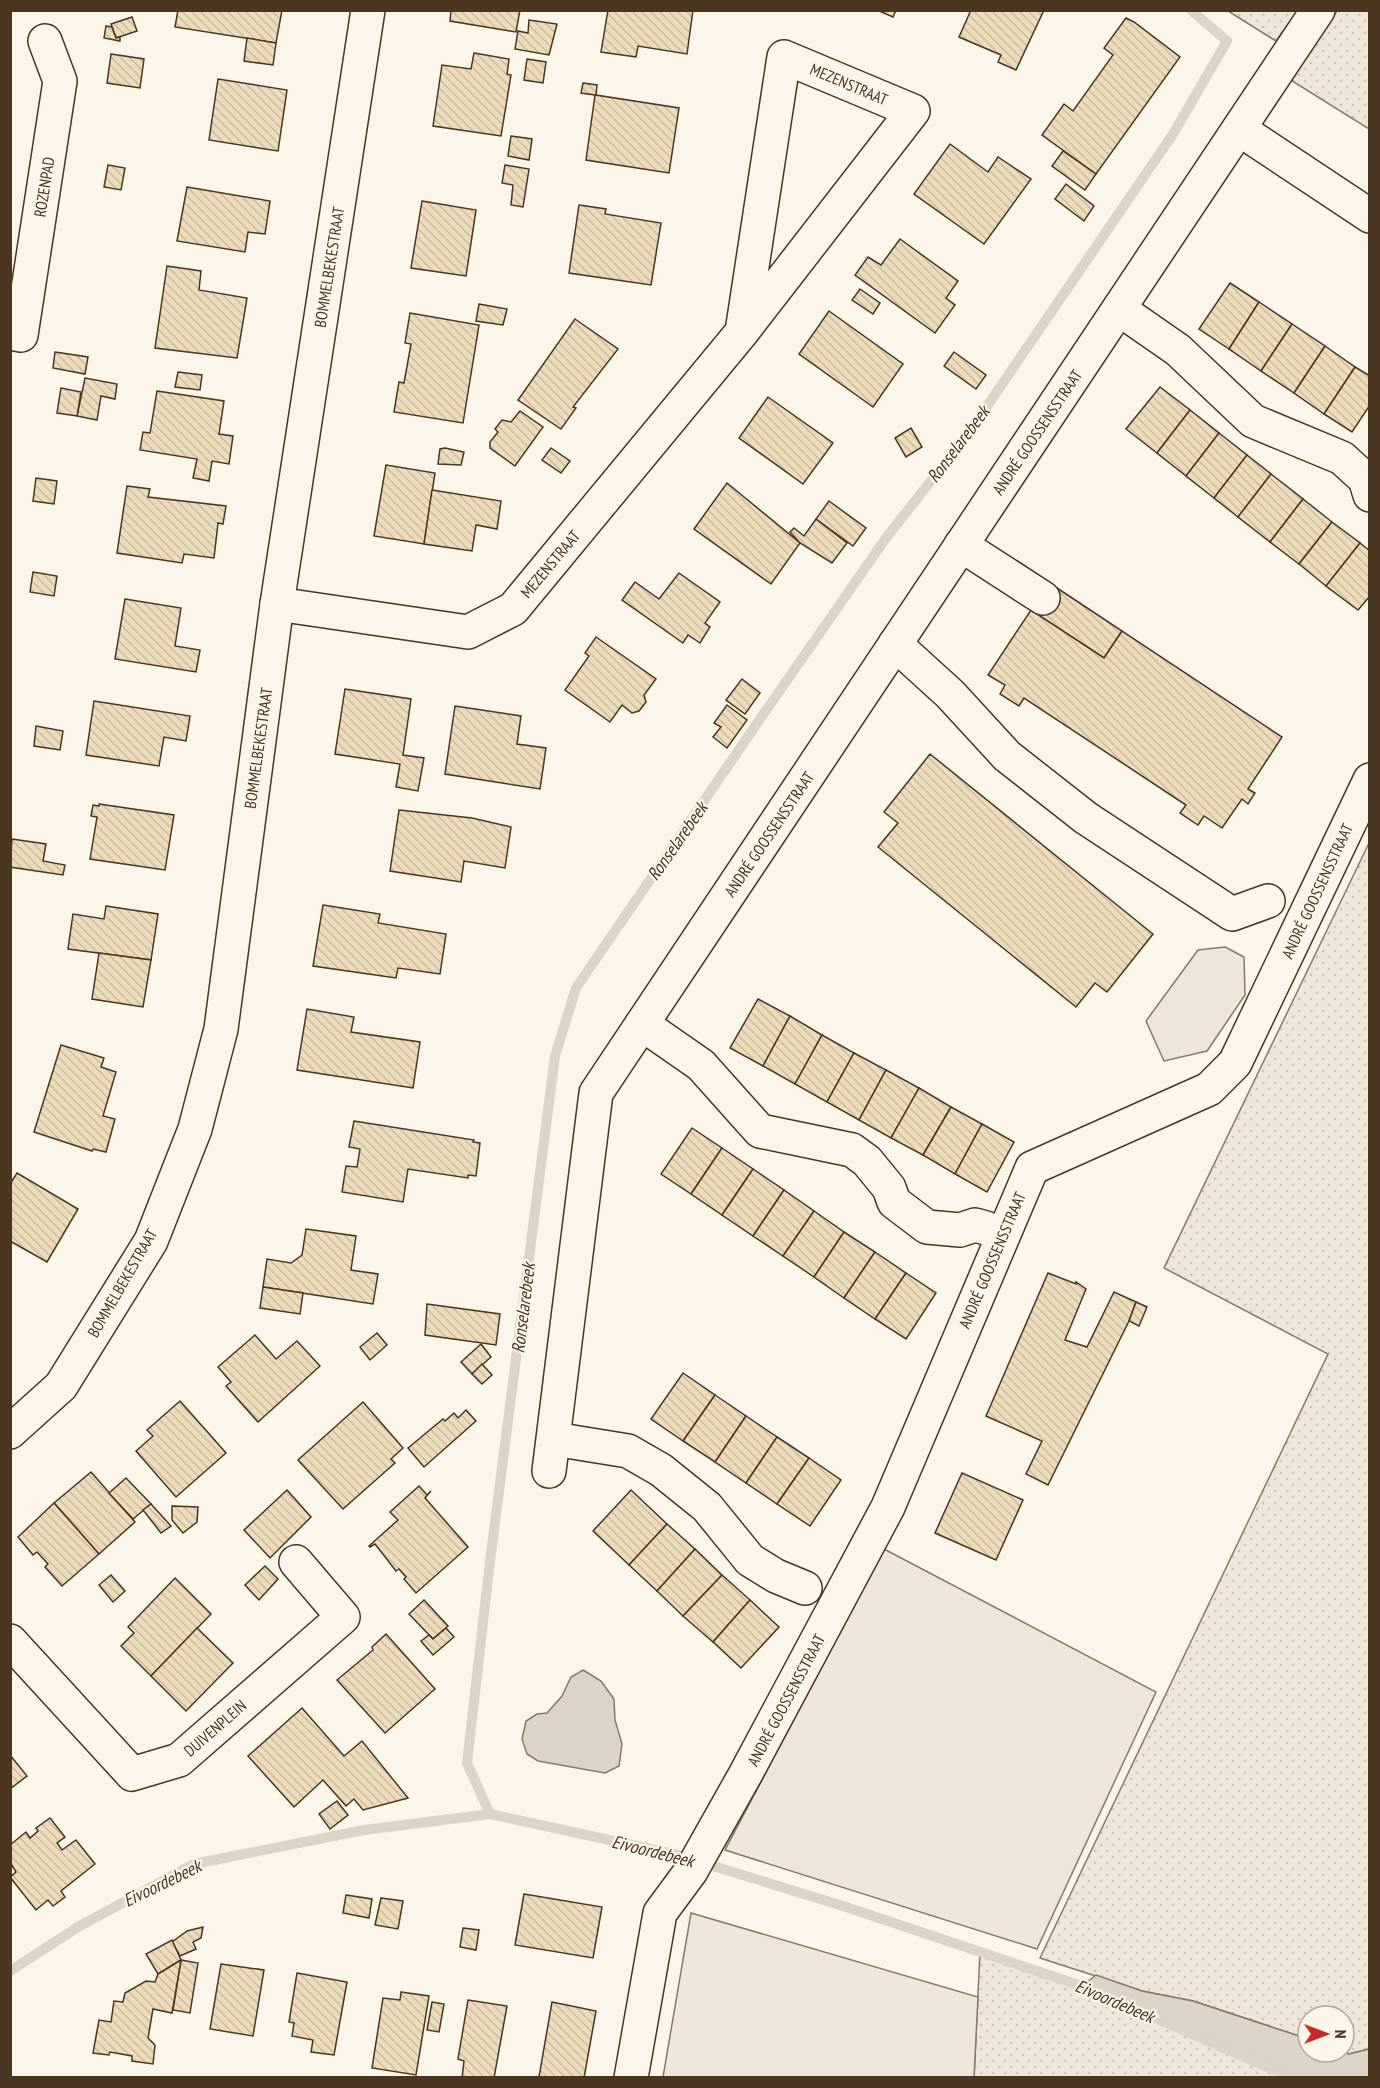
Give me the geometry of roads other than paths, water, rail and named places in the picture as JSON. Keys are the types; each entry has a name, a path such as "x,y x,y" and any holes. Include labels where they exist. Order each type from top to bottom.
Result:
{"street":[{"name":"BOMMELBEKESTRAAT","path":"10,1432 61,1386 151,1240 195,1129 221,1029 277,604 368,10"},
{"name":"ANDRÉ GOOSSENSSTRAAT","path":"549,1471 596,1093 1318,10"},
{"name":"ROZENPAD","path":"16,334 60,81 45,41"},
{"name":"MEZENSTRAAT","path":"277,604 468,632 513,609 742,332 913,111 784,57 742,332"},
{"path":"1239,129 1370,216"},
{"path":"1119,309 1178,350 1253,421 1342,458 1365,479 1370,495"},
{"path":"961,545 1043,598"},
{"path":"895,644 950,694 1007,756 1086,818 1232,914 1268,901"},
{"name":"ANDRÉ GOOSSENSSTRAAT","path":"631,2078 660,1913 684,1880 751,1765 888,1507 1032,1168 1209,1089 1235,1063 1370,780"},
{"name":"ANDRÉ GOOSSENSSTRAAT","path":"642,1024 701,1065 760,1131 852,1150 867,1161 890,1188 894,1202 927,1227 960,1230 975,1225 986,1228"},
{"path":"554,1439 628,1451 661,1470 707,1507 750,1560 776,1576 805,1588"},
{"name":"DUIVENPLEIN","path":"10,1641 132,1774 179,1760 343,1617 296,1562"}],"waterway":[{"name":"Ronselarebeek","path":"490,1814 467,1763 490,1561 555,1056 576,988 886,538 970,431 1173,134 1227,41 1191,10"},
{"name":"Eivoordebeek","path":"10,1971 78,1927 194,1864 364,1830 490,1814 678,1855 846,1907 1082,1986 1293,2078"}]}
